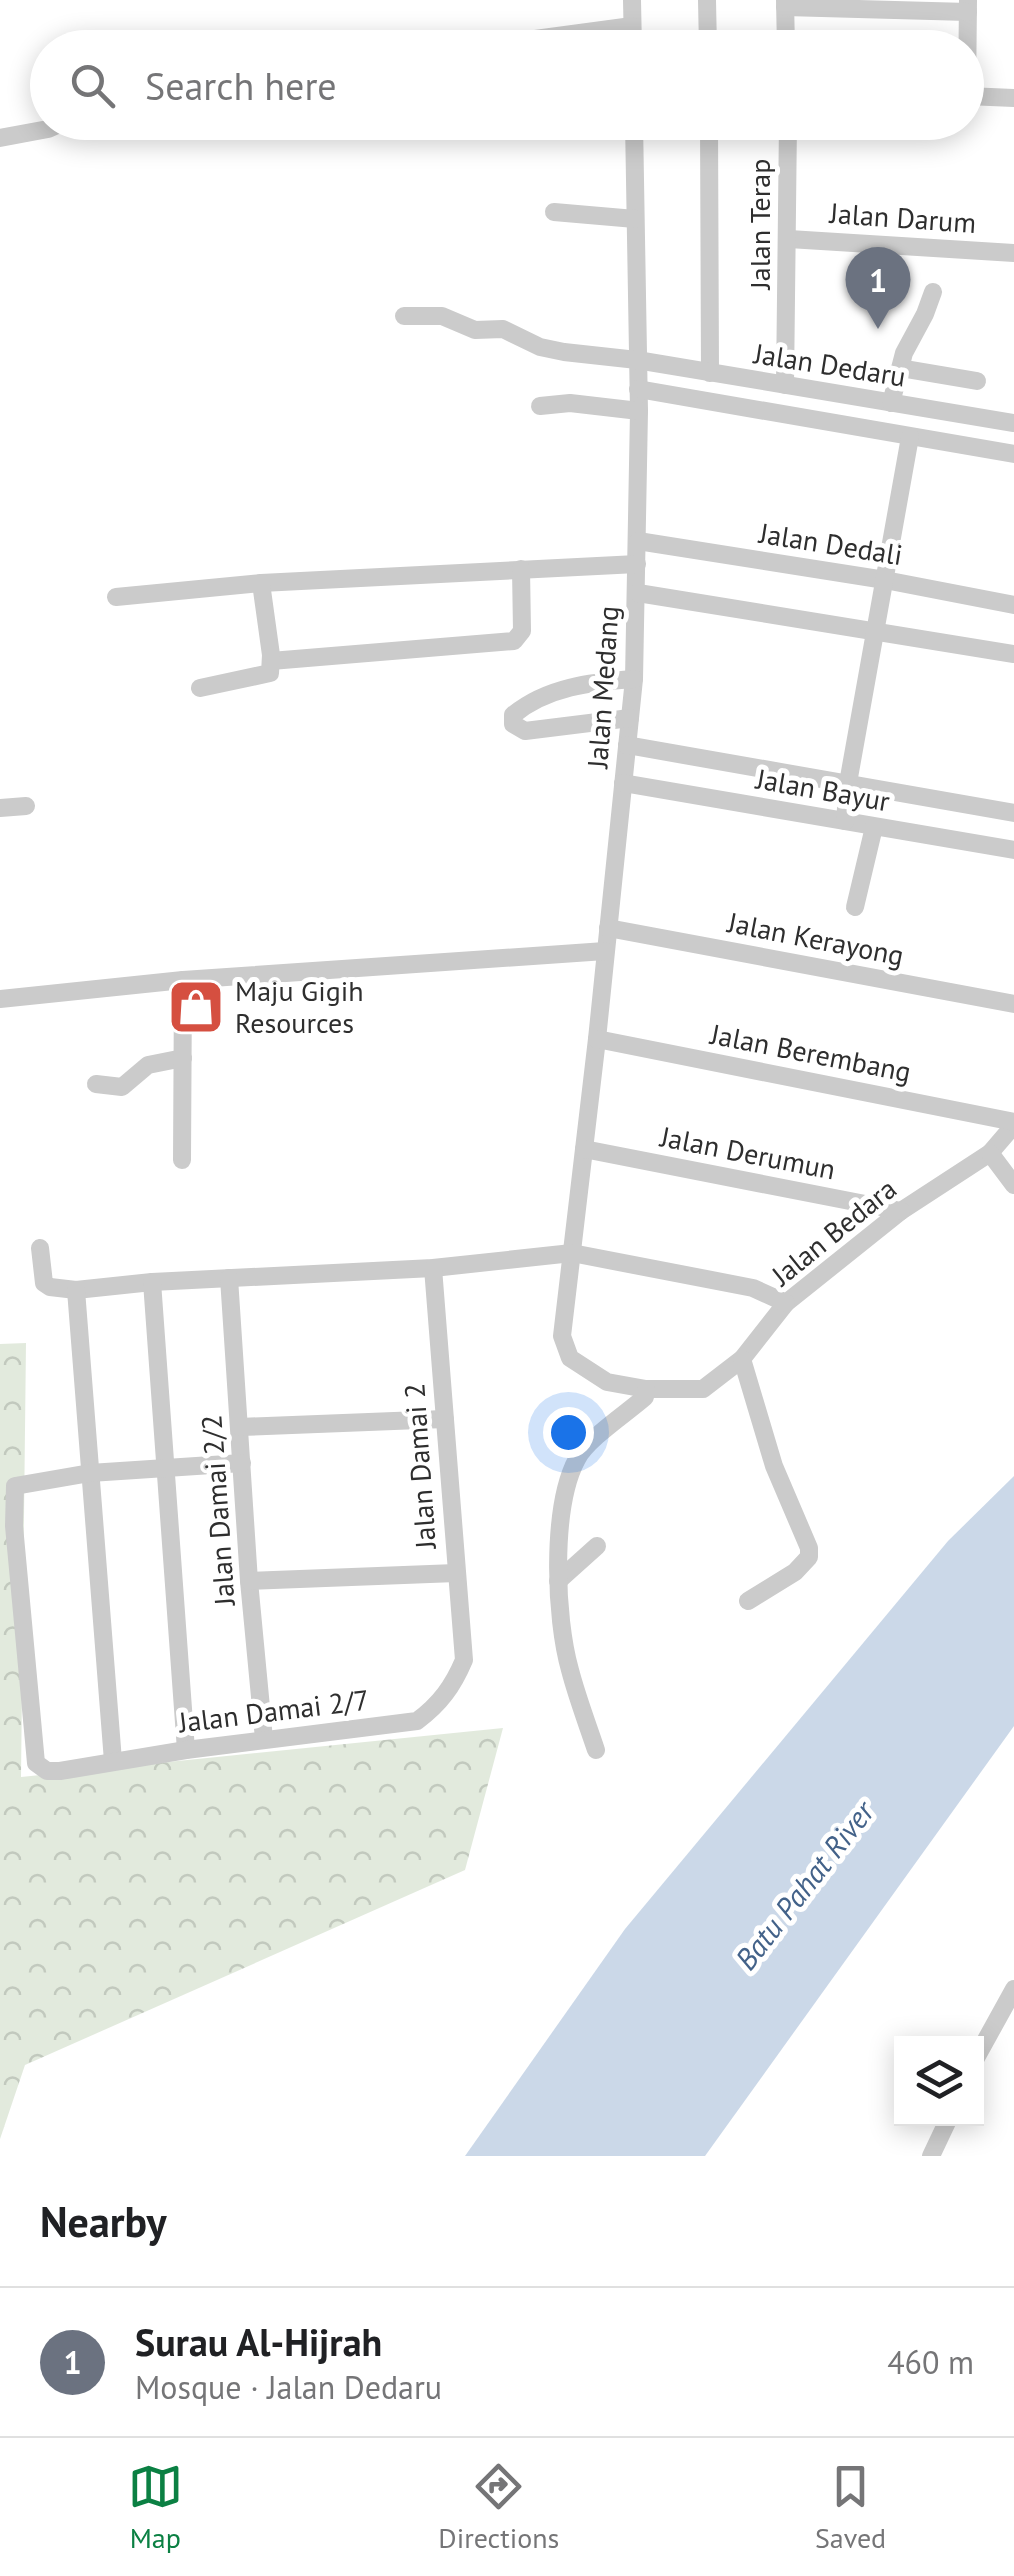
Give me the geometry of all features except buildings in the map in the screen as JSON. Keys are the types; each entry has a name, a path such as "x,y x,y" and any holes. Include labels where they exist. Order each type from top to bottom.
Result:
{"street":[{"path":"632,0 632,30"},
{"path":"708,0 708,30"},
{"path":"786,30 785,3 968,6"},
{"path":"602,30 632,26"},
{"path":"984,97 1014,98"},
{"path":"0,138 30,132"},
{"name":"Jalan Medang","path":"572,1254 634,680 639,411 634,140"},
{"path":"709,140 710,372"},
{"name":"Jalan Terap","path":"785,385 788,140"},
{"path":"554,212 635,220"},
{"name":"Jalan Darum","path":"789,239 1014,252"},
{"path":"891,403 900,368 933,292"},
{"name":"Jalan Dedaru","path":"404,316 442,316 475,330 512,332 540,346 1014,423"},
{"path":"900,368 977,381"},
{"name":"Jalan Dedaru","path":"638,389 1014,454"},
{"path":"540,406 570,403 639,411"},
{"path":"844,822 910,437"},
{"name":"Jalan Dedali","path":"638,540 1014,605"},
{"path":"116,597 261,584 638,564"},
{"path":"271,661 514,641 522,631 521,569"},
{"path":"200,688 270,673 261,584"},
{"path":"638,594 1014,654"},
{"path":"630,718 524,732 513,724 513,715 522,708 571,686 634,680"},
{"name":"Jalan Bayur","path":"627,745 1014,813"},
{"name":"Jalan Bayur","path":"623,782 1014,850"},
{"path":"0,808 26,806"},
{"path":"854,907 874,827"},
{"name":"Jalan Kerayong","path":"608,928 1014,1004"},
{"path":"0,999 183,980 605,952"},
{"path":"182,1160 183,980"},
{"name":"Jalan Berembang","path":"597,1039 1014,1123"},
{"path":"96,1084 122,1087 148,1064 183,1058"},
{"name":"Jalan Bedara","path":"572,1254 562,1336 570,1358 607,1382 646,1389 703,1389 742,1359 786,1303 901,1211 990,1153 1014,1123"},
{"name":"Jalan Derumun","path":"584,1148 901,1211"},
{"path":"990,1153 1014,1185"},
{"path":"40,1248 40,1275 44,1283 76,1290 152,1282 434,1268 572,1254 754,1288 786,1303"},
{"name":"Jalan Damai 2","path":"434,1268 464,1660"},
{"name":"Jalan Damai 2/2","path":"229,1278 264,1740"},
{"path":"152,1282 186,1750"},
{"path":"76,1290 112,1761"},
{"path":"742,1359 774,1466 809,1557 795,1572 748,1601"},
{"path":"596,1750 568,1666 558,1581 562,1508 578,1454 645,1397 646,1389"},
{"path":"240,1427 445,1419"},
{"path":"90,1473 242,1464"},
{"name":"Jalan Damai 2/7","path":"90,1473 28,1482 15,1486 12,1494 36,1763 48,1771 417,1722 453,1686 464,1660"},
{"path":"558,1581 598,1546"},
{"path":"249,1581 456,1573"},
{"path":"984,2043 1014,1989"},
{"path":"931,2156 944,2126"}],"green space":[{"path":"26,1343 21,1777 503,1728 465,1870 25,2065 0,2139 0,1344"}],"water":[{"name":"Batu Pahat River","path":"1014,1476 1014,1726 705,2156 465,2156 625,1929 948,1541"}],"place":[{"name":"Surau Al-Hijrah","path":"878,329"},
{"name":"Maju Gigih Resources","path":"196,1007"}]}
